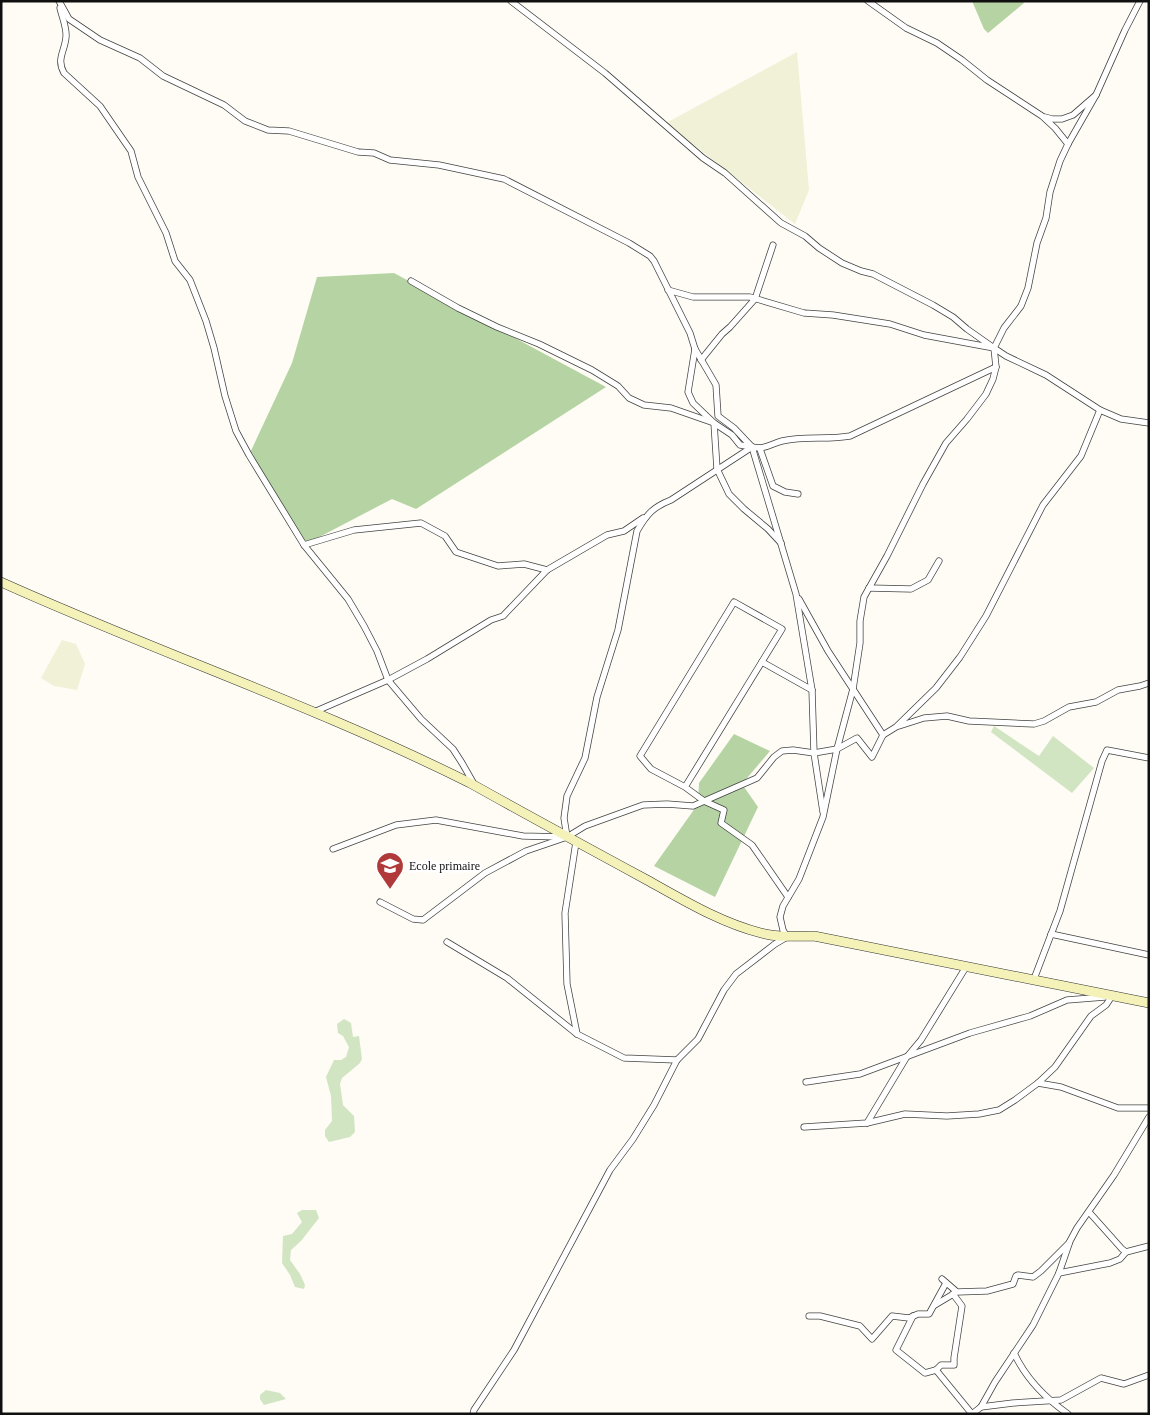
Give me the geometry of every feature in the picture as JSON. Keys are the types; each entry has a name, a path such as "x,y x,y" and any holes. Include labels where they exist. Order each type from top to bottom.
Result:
{"street":[{"path":"59,1 69,18 100,40 140,58 163,76 224,105 245,121 268,130 288,131 358,152 374,153 390,160 439,165 494,176 509,181 629,243 650,256 660,271 690,333 695,348 716,385 718,416 734,428 752,447 796,594 812,690 814,753 823,817"},
{"path":"59,1 66,37 61,53 61,69 100,106 131,151 138,178 166,233 175,261 190,280 206,320 236,431 304,545 348,600 364,626 378,652 388,680 422,719 453,749 474,786"},
{"path":"511,1 605,73 703,158 725,173 781,223 805,236 819,248 842,262 881,278 933,305 953,317 1006,356 1046,375 1100,410 1121,419 1149,423"},
{"path":"868,1 906,28 937,43 987,80 1042,116 1068,144"},
{"path":"787,937 780,917 783,906 799,879 823,817 837,749 853,689 864,597 946,443 986,394 993,379 996,366 994,348 1004,328 1021,306 1028,288 1037,243 1046,218 1050,192 1060,161 1096,96 1140,1"},
{"path":"1042,116 1062,119 1073,115 1096,96"},
{"path":"701,360 722,334 755,299 773,245"},
{"path":"410,280 482,319 540,344 592,370 618,386 628,398 644,405 671,408 714,423"},
{"path":"668,290 693,297 750,297 804,313 833,314 890,324 924,335 994,348"},
{"path":"695,348 688,392 693,403 714,423 732,435 740,446 760,449 806,437 850,436 996,366"},
{"path":"380,902 413,919 423,920 492,869 526,851 572,840 585,826 643,805 693,806 757,778 774,757 782,752 793,750 814,753 837,749 857,738 872,757 883,735 896,727 936,688 960,657 986,616 1043,505 1081,456 1100,410"},
{"path":"714,423 717,469 729,494 781,543"},
{"path":"314,713 388,680 427,659 482,625 503,616 547,570 607,535 624,530 645,517 657,506 671,500 752,447"},
{"path":"760,449 773,486 785,492 798,494"},
{"path":"577,1034 567,984 565,913 572,840 564,818 566,796 585,758 597,697 618,630 637,531 645,517"},
{"path":"304,545 354,530 421,523 445,536 456,552 498,566 524,564 547,570"},
{"path":"869,588 911,589 928,580 939,561"},
{"path":"1,582 373,738 442,769 572,840 744,929 787,937 814,936 1149,1003"},
{"path":"796,594 828,651 883,735"},
{"path":"685,787 782,629 734,602 640,756 651,769 685,787 704,801 724,810 720,823 752,845 788,897"},
{"path":"762,662 812,690"},
{"path":"896,727 924,718 947,716 969,721 1034,724 1044,721 1069,707 1096,702 1118,690 1140,686 1149,682"},
{"path":"1034,979 1060,911 1102,760 1107,750 1149,758"},
{"path":"333,849 396,825 436,820 523,836 572,840"},
{"path":"1051,934 1149,955"},
{"path":"473,1414 514,1350 610,1170 633,1139 654,1105 677,1060 698,1038 724,990 736,974 787,937"},
{"path":"447,942 507,978 577,1034 624,1058 677,1060"},
{"path":"867,1123 906,1058 921,1040 966,967"},
{"path":"806,1082 860,1074 970,1033 1030,1016 1067,1000 1112,996"},
{"path":"804,1127 867,1123 905,1114 963,1115 999,1110 1038,1083 1055,1067 1091,1016 1106,1005 1112,996"},
{"path":"1038,1083 1061,1087 1118,1108 1149,1108"},
{"path":"981,1411 995,1382 1033,1326 1059,1273 1070,1241 1077,1228 1090,1212 1149,1117"},
{"path":"1090,1212 1126,1252"},
{"path":"933,1306 955,1293 987,1291 1013,1284 1018,1275 1033,1277 1070,1241"},
{"path":"1059,1273 1110,1263 1120,1259 1126,1252 1149,1246"},
{"path":"809,1316 820,1316 860,1326 872,1339 892,1316 909,1318 913,1316 918,1314 929,1314 944,1281 955,1293 962,1306 954,1365 941,1365 936,1370 925,1372 896,1350 913,1316"},
{"path":"1014,1353 1020,1366 1034,1386 1068,1414"},
{"path":"936,1370 972,1414 1013,1403 1061,1400 1101,1378 1124,1384 1149,1375"}],"green space":[{"path":"972,1 1023,1 1024,3 988,33 984,29"},
{"path":"797,52 809,190 795,224 666,123"},
{"path":"394,273 606,387 416,509 392,499 304,545 249,455 292,363 317,277"},
{"path":"62,640 76,644 85,664 77,690 54,686 41,678"},
{"path":"994,726 1039,756 1053,736 1094,768 1072,793 991,732"},
{"path":"734,734 770,751 742,784 758,807 715,897 654,866 698,804 699,783"},
{"path":"344,1019 351,1023 353,1037 359,1036 362,1059 360,1063 342,1078 340,1084 343,1105 354,1116 355,1132 350,1137 329,1142 325,1136 325,1130 332,1121 331,1096 326,1077 334,1060 341,1060 346,1057 349,1047 343,1036 338,1033 337,1024"},
{"path":"302,1210 316,1210 319,1218 301,1241 291,1250 290,1260 300,1274 305,1285 304,1289 295,1287 282,1263 283,1236 292,1234 302,1222 297,1213"},
{"path":"266,1390 280,1393 286,1399 264,1405 260,1395"}],"place":[{"name":"Ecole primaire","path":"390,890"}]}
